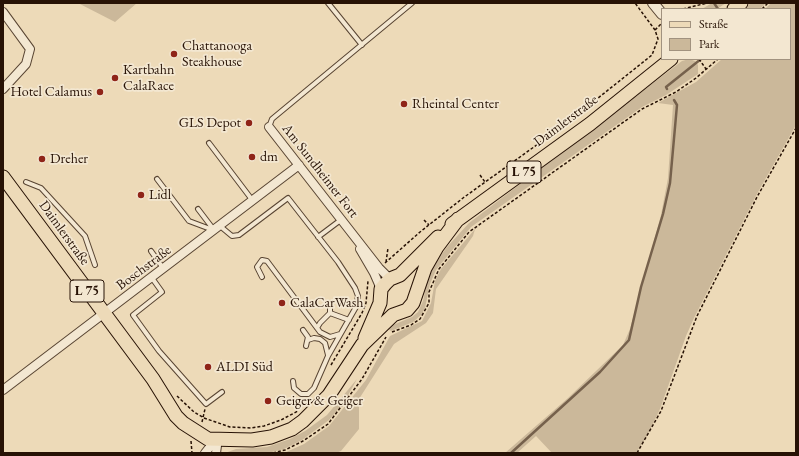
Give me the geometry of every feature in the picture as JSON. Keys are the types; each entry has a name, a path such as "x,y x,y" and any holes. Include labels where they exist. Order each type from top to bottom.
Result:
{"main road":[{"name":"Daimlerstraße","path":"3,177 170,405 188,418 211,431 218,438 252,440 271,437 292,429 314,412 329,395 362,346 380,304 381,289 458,219 590,124 661,64"},
{"name":"Daimlerstraße","path":"362,346 392,316 407,310 413,303 425,268 458,219"},
{"path":"395,277 409,279 414,284 416,292"},
{"path":"380,304 385,311 392,316"}],"street":[{"path":"653,3 661,13"},
{"path":"3,12 30,49 26,64 3,89"},
{"name":"Am Sundheimer Fort","path":"269,127 351,230 379,268 395,277"},
{"name":"Boschstraße","path":"3,390 104,315 299,165"},
{"name":"Am Sundheimer Fort","path":"351,230 381,289"},
{"path":"205,453 218,438"},
{"path":"216,453 218,438"}],"lane":[{"path":"328,3 362,45"},
{"path":"269,127 272,118 412,3"},
{"path":"209,143 253,201"},
{"path":"157,179 189,221 217,228 232,236 239,235 288,198 350,280 358,296 356,307 328,356 310,392 304,395 297,392 292,385 293,381"},
{"path":"26,182 41,188 85,236 95,265"},
{"path":"198,209 217,228"},
{"path":"318,237 342,219"},
{"path":"151,251 164,269"},
{"path":"262,277 257,267 262,260 267,261 324,336 330,337 340,334"},
{"path":"152,278 162,292 133,315 159,351 206,404 222,392"},
{"path":"317,328 330,313 330,303"},
{"path":"330,313 349,320"},
{"path":"303,330 308,340 306,346"},
{"path":"308,340 314,338 320,339 325,343 328,356"}],"path":[{"path":"388,248 386,262 429,225 485,182 563,126 652,55 658,39 655,30 635,3"},
{"path":"687,8 707,3"},
{"path":"655,30 661,24"},
{"path":"700,60 706,69"},
{"path":"391,332 411,325 420,319 429,303 429,292 439,269 469,232 642,109 676,92 717,60"},
{"path":"638,453 661,411 697,316 757,197 796,128"},
{"path":"480,175 485,182"},
{"path":"424,220 429,225"},
{"path":"273,453 285,450 303,441 328,424 362,379 386,336"},
{"path":"204,418 206,404"},
{"path":"191,441 192,453"}],"green space":[{"path":"78,3 137,3 115,22"},
{"path":"712,3 726,3 718,8 704,8"},
{"path":"751,3 766,3 761,8 745,8"},
{"path":"771,3 796,3 796,125 758,192 694,318 660,409 647,436 636,453 552,453 536,436 517,453 505,453 568,398 623,345 630,329 661,215 668,178 673,105 658,103 696,82 721,60 791,60 791,8 766,8"},
{"path":"682,61 695,61 698,65 698,74 666,95 642,107 471,227 436,270 430,284 425,308 421,315 413,322 391,331 388,329 393,325 412,317 418,312 423,301 429,272 447,247 469,223"},
{"path":"475,229 473,236 436,289 433,313 426,323 394,344 359,399 359,429 341,451 336,453 284,453 304,444 329,426 366,380 390,336 422,321 431,303 435,281 441,269"},
{"path":"357,379 345,401 329,420 302,440 284,449 268,453 225,453 236,449 267,447 290,439 305,431 327,415"}],"waterway":[{"path":"714,3 717,8"},
{"path":"667,89 666,87 700,60"},
{"path":"511,453 600,372 629,340 641,287 663,214 670,183 677,105 674,100"}],"place":[{"name":"Chattanooga Steakhouse","path":"174,54"},
{"name":"Kartbahn CalaRace","path":"115,78"},
{"name":"Hotel Calamus","path":"100,92"},
{"name":"Rheintal Center","path":"404,104"},
{"name":"GLS Depot","path":"249,123"},
{"name":"dm","path":"252,157"},
{"name":"Dreher","path":"42,159"},
{"name":"Lidl","path":"141,195"},
{"name":"CalaCarWash","path":"282,303"},
{"name":"ALDI Süd","path":"208,367"},
{"name":"Geiger & Geiger","path":"268,401"}]}
